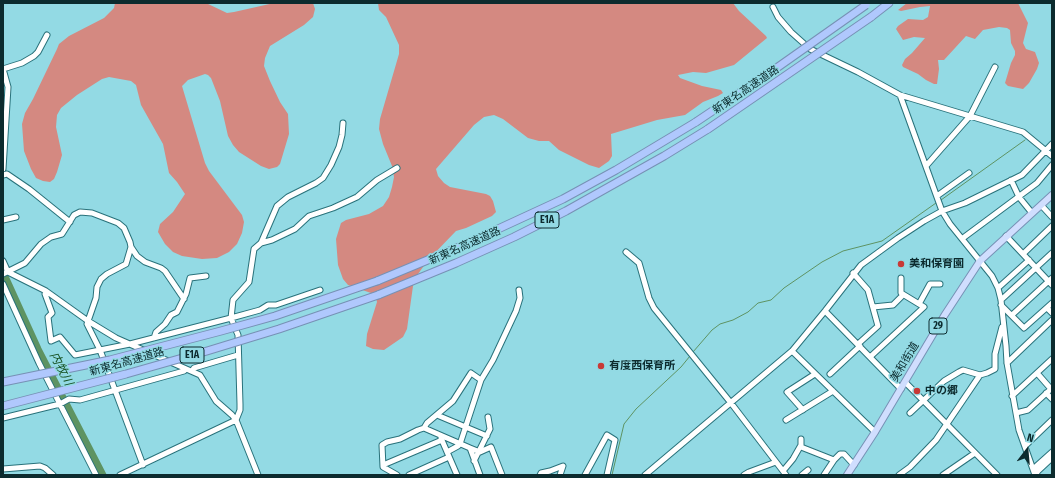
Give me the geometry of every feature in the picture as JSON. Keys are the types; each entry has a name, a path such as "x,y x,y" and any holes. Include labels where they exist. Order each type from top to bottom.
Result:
{"highway":[{"name":"新東名高速道路","path":"3,406 126,374 279,329 378,295 514,237 566,211 664,156 708,129 889,3"},
{"name":"新東名高速道路","path":"3,382 117,358 222,332 377,281 459,247 563,198 616,170 696,122 868,4"}],"main road":[{"name":"美和街道","path":"847,475 875,432 944,316 980,261 1052,195"}],"street":[{"path":"773,8 778,17 791,32 810,49 858,72 900,95 1023,132 1052,156"},
{"path":"3,169 8,87 3,69 22,64 34,56 38,52 47,35"},
{"path":"926,166 970,116 995,68"},
{"path":"900,95 942,211 950,224 963,238 992,276 998,288 1012,396 1019,430 1035,475"},
{"path":"120,475 236,420 240,410 240,404 238,335 231,318 233,300 249,282 254,250 261,243 277,206 288,197 316,183 322,178 331,165 339,148 343,123"},
{"path":"645,475 792,351 860,265 924,221 942,211 965,203 1025,172 1052,144"},
{"path":"963,238 1037,183 1052,165"},
{"path":"261,243 272,240 296,229 308,216 333,208 357,197 377,180 397,168"},
{"path":"937,196 969,173"},
{"path":"3,175 7,174 29,189 70,222"},
{"path":"1011,180 1018,197 1032,213"},
{"path":"1041,205 1052,217"},
{"path":"6,273 25,263 41,244 51,237 62,234 74,215 80,212 92,214 118,223 124,228 131,247 137,256 144,262 165,271 184,299"},
{"path":"3,220 16,217"},
{"path":"1023,254 1052,226"},
{"path":"1006,236 1036,268 1051,281 1012,315"},
{"path":"131,247 126,264 107,274 101,279 97,287 96,298 87,324 100,350 114,391 143,465"},
{"path":"626,252 639,263 649,298 654,308 731,403 785,473 800,445 801,439"},
{"path":"1001,302 1052,253"},
{"path":"998,288 1029,260"},
{"path":"3,261 6,273"},
{"path":"6,273 46,291 88,321 116,338 200,375 216,401 236,420 258,475"},
{"path":"830,374 878,326 868,290 853,273"},
{"path":"154,338 156,332 165,324 171,315 177,312 189,287 190,278 206,276"},
{"path":"870,357 924,307 901,293 901,278"},
{"path":"3,284 96,475"},
{"path":"919,304 930,284 940,284"},
{"path":"46,291 45,294 52,313 48,316 52,341 60,338 75,355 130,344 231,318 260,310 268,305 276,305 320,290"},
{"path":"409,475 448,455 460,444 481,380 493,360 516,311 520,298 519,290"},
{"path":"873,307 893,305 903,295"},
{"path":"1001,302 1024,328 1052,303"},
{"path":"1047,308 1052,313"},
{"path":"825,311 901,389"},
{"path":"1007,363 1052,320"},
{"path":"910,413 944,381 959,372 963,370 980,375 987,374 995,369 995,354 1003,324"},
{"path":"792,351 875,432"},
{"path":"192,371 194,368 238,355"},
{"path":"1012,396 1052,359"},
{"path":"3,418 61,403 69,399 80,400 114,391 184,371 186,369"},
{"path":"397,475 383,467 382,445 424,428 427,423 453,401 471,373 481,380"},
{"path":"803,410 787,392 815,374"},
{"path":"1016,413 1028,410 1052,388 1037,374"},
{"path":"899,475 910,467 936,440 980,375"},
{"path":"905,382 997,475"},
{"path":"786,420 833,391"},
{"path":"1046,393 1052,399"},
{"path":"437,415 487,436"},
{"path":"474,460 480,452 490,429 488,417"},
{"path":"1025,446 1052,420"},
{"path":"424,428 441,438 480,452 491,448 502,475"},
{"path":"584,475 607,436 615,440 607,475"},
{"path":"441,438 456,475"},
{"path":"383,465 441,438"},
{"path":"800,445 801,447 834,460"},
{"path":"470,448 480,475"},
{"path":"943,475 975,452"},
{"path":"1033,469 1052,452"},
{"path":"824,475 834,460 843,454 854,465"},
{"path":"1035,475 1052,458"},
{"path":"744,475 776,462"},
{"path":"3,469 40,466 54,475"},
{"path":"540,475 541,473 563,466 560,475"},
{"path":"802,475 808,470"}],"shaded area":[{"path":"115,3 206,3 227,13 274,3 313,3 315,9 313,17 304,25 270,46 265,58 264,66 270,81 280,102 288,114 289,134 280,164 277,167 269,169 261,166 239,152 233,145 228,136 220,101 211,78 208,75 205,74 188,80 182,86 205,163 209,171 242,215 244,222 242,233 237,244 229,252 217,258 202,259 182,256 173,252 165,244 158,232 160,224 173,212 185,194 169,173 163,144 141,105 136,85 131,81 109,77 102,79 77,95 61,108 57,115 56,127 62,155 54,179 50,182 36,178 31,169 24,151 22,124 25,113 59,44 69,36 104,18 114,8"},
{"path":"378,3 733,3 739,11 767,38 734,65 706,73 693,72 678,75 680,78 702,86 721,90 723,93 703,102 685,115 657,120 611,134 612,156 609,161 599,168 589,165 559,150 549,141 539,141 528,138 503,119 494,115 484,117 474,125 436,169 438,176 450,187 490,196 496,212 492,216 456,231 428,260 418,274 413,286 407,329 403,337 384,350 373,349 366,346 367,334 377,302 376,298 371,293 348,285 343,279 338,265 336,239 341,223 346,220 369,214 383,206 389,197 394,177 392,166 379,129 380,119 399,54 399,45 386,17 379,10"},
{"path":"907,3 1018,3 1028,23 1023,43 1026,49 1035,52 1039,63 1029,83 1023,89 1008,86 1005,83 1015,55 1015,51 1011,43 1010,30 1007,28 999,27 983,30 975,39 966,36 944,60 938,60 939,69 937,84 926,80 918,74 903,67 902,65 905,59 925,38 914,37 903,40 896,29 908,19 923,20 928,17 930,6 901,11 898,10"}],"waterway":[{"path":"941,200 1025,140"},
{"path":"693,352 712,330 720,324 733,320 748,312 758,303 771,300 784,288 822,262 843,251 882,241 936,203"},
{"name":"内牧川","path":"3,272 38,349 103,475"},
{"path":"612,475 624,424 636,409 681,367 690,356"}],"place":[{"name":"美和保育園","path":"901,264"},
{"name":"有度西保育所","path":"601,366"},
{"name":"中の郷","path":"917,391"}]}
